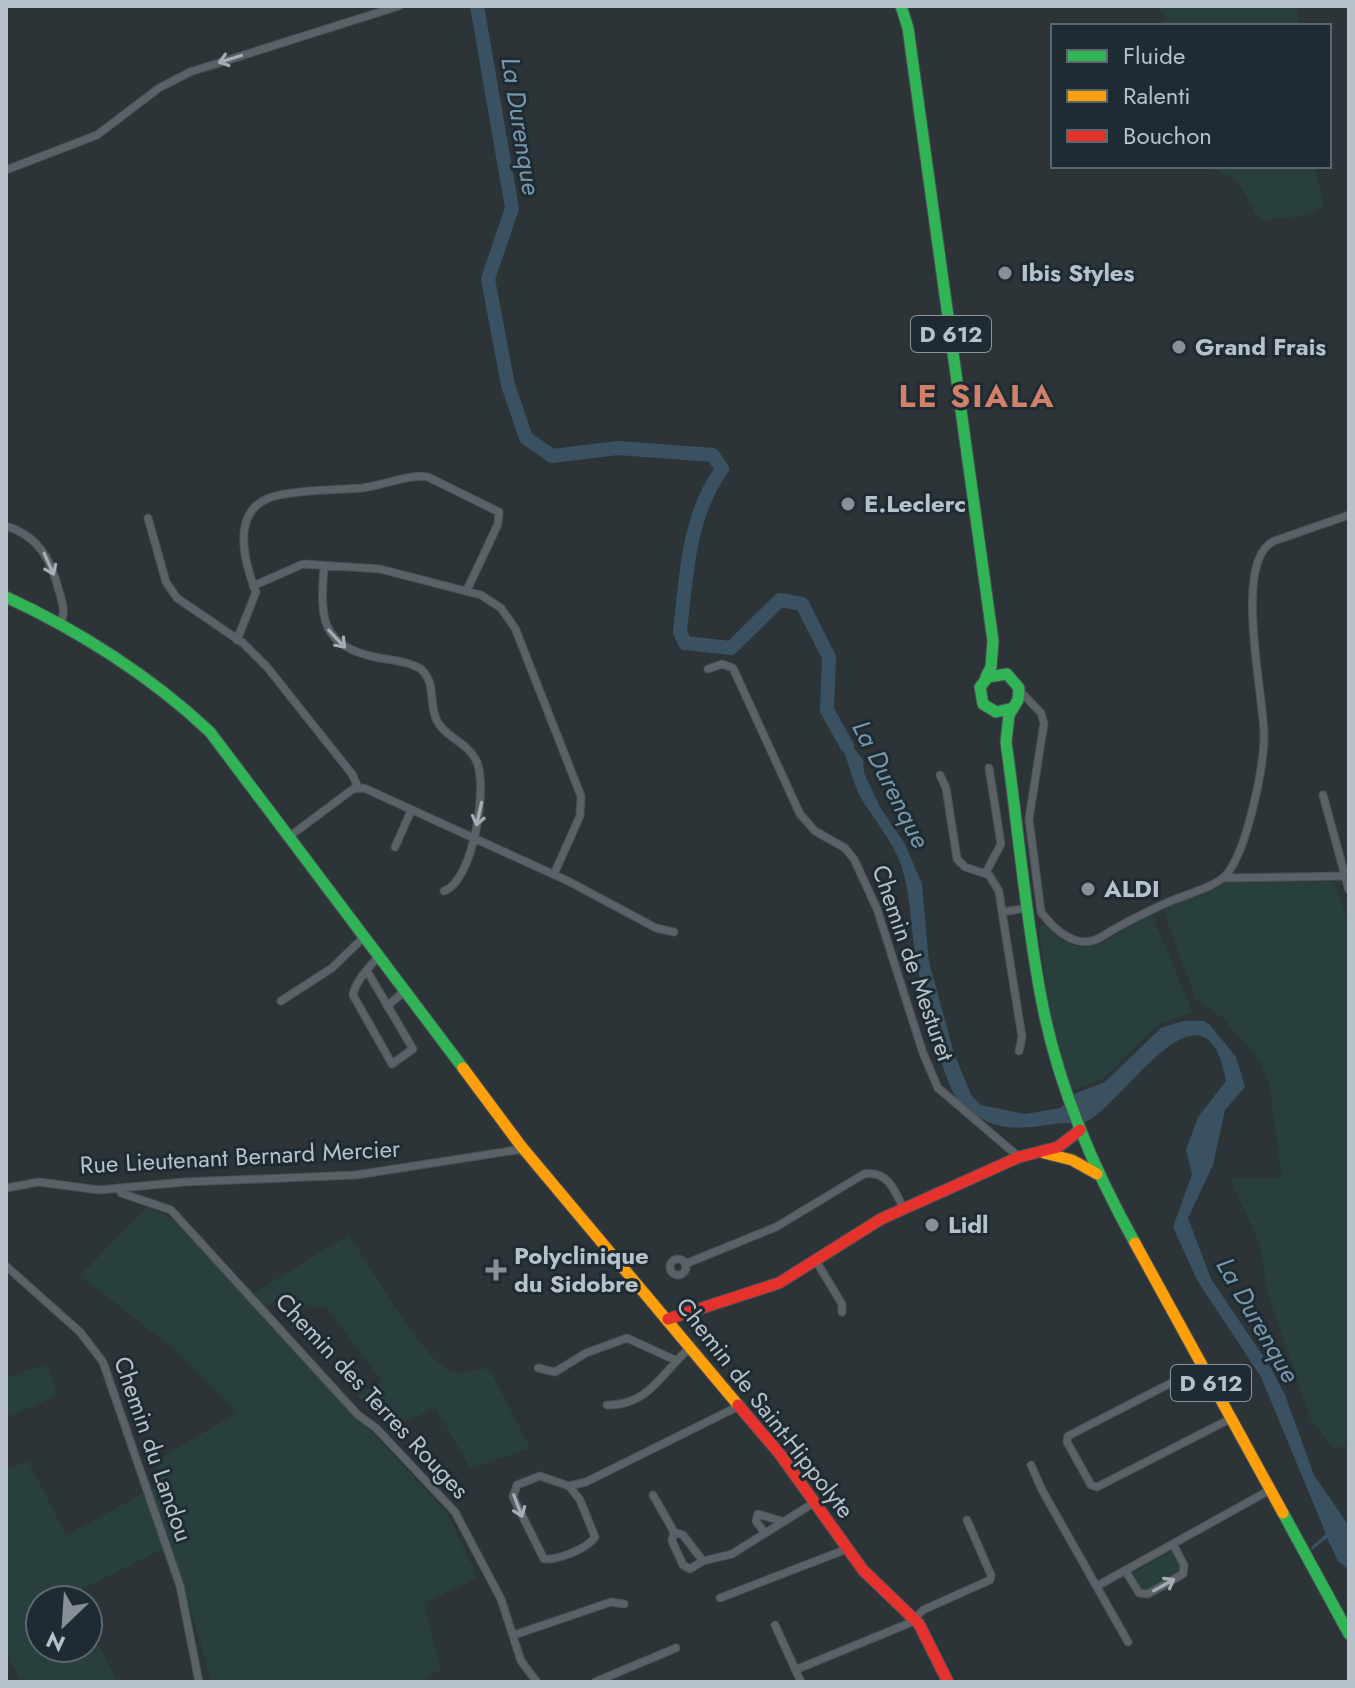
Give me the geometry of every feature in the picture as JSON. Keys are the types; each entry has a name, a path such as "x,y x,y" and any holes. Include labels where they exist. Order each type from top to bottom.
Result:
{"street":[{"path":"6,170 97,135 153,92 183,75 399,6"},
{"name":"D 612","path":"901,6 908,28"},
{"name":"D 612","path":"908,6 908,28 993,641 992,664 986,677"},
{"path":"237,640 256,592 243,533 249,515 268,498 389,485 419,475 499,512 498,524 467,590"},
{"path":"1224,878 1243,846 1263,749 1253,616 1259,557 1268,544 1349,515"},
{"path":"148,518 166,582 177,598 237,640 267,667 352,774 358,787 554,874 656,928 674,932"},
{"path":"6,526 27,535 45,554 64,610 61,622"},
{"path":"253,586 303,564 380,569 467,590 495,603 511,621 579,790 580,816 554,874"},
{"path":"324,566 322,611 333,637 354,652 421,669 431,682 434,713 441,728 467,748 476,760 483,796 473,838 455,883 444,891"},
{"name":"Chemin de Saint-Hippolyte","path":"6,597 61,622 201,722 290,836 523,1149 741,1405 869,1577 915,1619 948,1682"},
{"name":"D 612","path":"993,641 1007,674"},
{"name":"Chemin de Mesturet","path":"708,669 722,664 733,668 800,814 815,831 845,848 854,859 877,909 938,1088 1019,1157"},
{"path":"1037,710 1013,707 1002,712 990,710 983,704 979,693 986,677 996,673 1007,674 1037,710 1044,723 1029,819 1041,912 1077,943 1094,941 1167,902 1224,878 1345,876"},
{"path":"1013,707 1019,690"},
{"name":"D 612","path":"1013,707 1006,742 1027,908 1041,999 1064,1086 1097,1174 1349,1634"},
{"name":"D 612","path":"990,710 1006,742"},
{"path":"986,872 1001,844 989,768"},
{"path":"940,775 946,788 957,859 965,867 986,872 999,891 1022,1037 1019,1051"},
{"path":"290,836 358,787"},
{"path":"1323,795 1349,890"},
{"path":"395,847 411,811"},
{"path":"1002,912 1027,908"},
{"path":"281,1001 332,968 365,936"},
{"path":"367,971 413,1049 392,1064 353,995 367,971 380,956"},
{"path":"385,1003 405,991"},
{"path":"668,1319 779,1283 869,1225 1019,1157 1043,1153 1065,1143 1079,1127"},
{"name":"Rue Lieutenant Bernard Mercier","path":"6,1188 39,1182 81,1189 356,1175 523,1149"},
{"path":"1043,1153 1072,1160 1097,1174"},
{"path":"685,1264 776,1227 864,1174 874,1172 888,1180 903,1208"},
{"name":"Chemin des Terres Rouges","path":"119,1188 121,1193 171,1210 357,1414 376,1428 450,1505 487,1569 514,1635 521,1661 537,1682"},
{"path":"816,1261 842,1304 842,1312"},
{"name":"Chemin du Landou","path":"6,1266 80,1332 103,1362 180,1586 199,1682"},
{"path":"538,1368 555,1372 586,1353 627,1338 675,1360"},
{"path":"607,1405 622,1404 654,1389 675,1360 691,1347"},
{"path":"1202,1367 1068,1436 1067,1442 1091,1485 1097,1487 1230,1419"},
{"path":"569,1486 580,1500 594,1532 593,1540 553,1559 544,1559 513,1497 514,1489 540,1476 569,1486 586,1482 741,1405"},
{"path":"1031,1465 1128,1642"},
{"path":"580,1500 586,1482"},
{"path":"1097,1586 1270,1490"},
{"path":"653,1495 674,1532 683,1535 703,1561"},
{"path":"674,1532 672,1541 683,1565 690,1569 703,1561 732,1554 815,1502"},
{"path":"764,1532 756,1521 758,1514 781,1521"},
{"path":"795,1670 915,1619 923,1610 990,1580 991,1575 967,1520"},
{"path":"1125,1570 1141,1594 1159,1588 1184,1571 1173,1544"},
{"path":"720,1598 847,1549"},
{"path":"514,1635 611,1602 624,1604"},
{"path":"775,1625 801,1682"},
{"path":"595,1682 676,1648"}],"green space":[{"path":"1158,6 1297,6 1299,24 1156,24 1168,20"},
{"path":"1211,168 1314,168 1324,206 1307,215 1260,221 1238,181"},
{"path":"1334,881 1349,926 1349,1446 1333,1448 1311,1420 1268,1295 1259,1242 1230,1179 1282,1177 1269,1084 1260,1061 1223,1018 1196,1000 1163,909 1222,883"},
{"path":"1151,913 1193,1013 1160,1023 1102,1079 1070,1091 1048,1007 1039,926 1046,924 1071,944 1090,946 1112,937"},
{"path":"148,1206 174,1220 254,1293 349,1235 397,1310 439,1363 456,1372 489,1368 530,1448 471,1469 436,1408 390,1429 357,1395 383,1382 326,1307 305,1308 287,1292 261,1311 446,1512 478,1578 424,1603 441,1669 420,1682 212,1682 171,1545 92,1584 24,1584 24,1664 104,1664 104,1655 118,1682 21,1682 6,1651 6,1470 28,1461 66,1535 154,1488 157,1460 237,1413 173,1348 80,1276"},
{"path":"46,1364 58,1395 6,1418 6,1378"},
{"path":"1172,1551 1181,1565 1179,1572 1146,1591 1140,1590 1131,1574"}],"water":[{"path":"835,727 863,759 864,773 880,807 905,844 922,884 929,962 954,1053 971,1095 981,1105 1025,1114 1061,1108 1074,1094 1105,1082 1161,1028 1183,1021 1204,1021 1210,1025 1236,1057 1245,1087 1225,1110 1213,1165 1188,1218 1211,1279 1271,1368 1285,1395 1314,1475 1349,1526 1349,1570 1338,1561 1327,1538 1312,1550 1311,1547 1326,1534 1261,1377 1197,1280 1173,1227 1192,1174 1186,1150 1198,1117 1226,1081 1215,1048 1200,1036 1182,1039 1161,1052 1101,1112 1085,1122 1010,1127 993,1124 968,1111 950,1085 933,1033 917,964 907,887 900,862 858,793"}],"waterway":[{"name":"La Durenque","path":"477,6 512,208 488,279 508,385 526,438 552,456 618,448 713,455 722,469 702,507 690,548 680,632 685,643 731,648 780,600 802,604 829,657 827,710 847,746"}],"traffic: fast":[{"path":"901,6 908,28 993,641 991,667 986,677"},
{"path":"6,597 60,624 113,656 164,692 210,732 463,1068"},
{"path":"1013,708 996,712 983,704 980,687 988,677 1007,674 1019,688 1018,700 1009,715 1006,742 1030,934 1056,1061 1078,1124 1104,1184 1135,1243"},
{"path":"1283,1513 1349,1634"}],"traffic: slow":[{"path":"463,1068 521,1146 738,1405"},
{"path":"1044,1153 1072,1160 1097,1174"},
{"path":"1135,1243 1283,1513"}],"traffic: jam":[{"path":"668,1319 779,1283 881,1219 1019,1157 1058,1147 1080,1130"},
{"path":"738,1405 779,1453 863,1570 919,1624 948,1682"}],"place":[{"name":"Ibis Styles","path":"1005,273"},
{"name":"Grand Frais","path":"1179,347"},
{"name":"E.Leclerc","path":"848,504"},
{"name":"ALDI","path":"1088,889"},
{"name":"Lidl","path":"932,1225"},
{"name":"Polyclinique du Sidobre","path":"496,1270"}],"district":[{"name":"LE SIALA","path":"977,396"}]}
